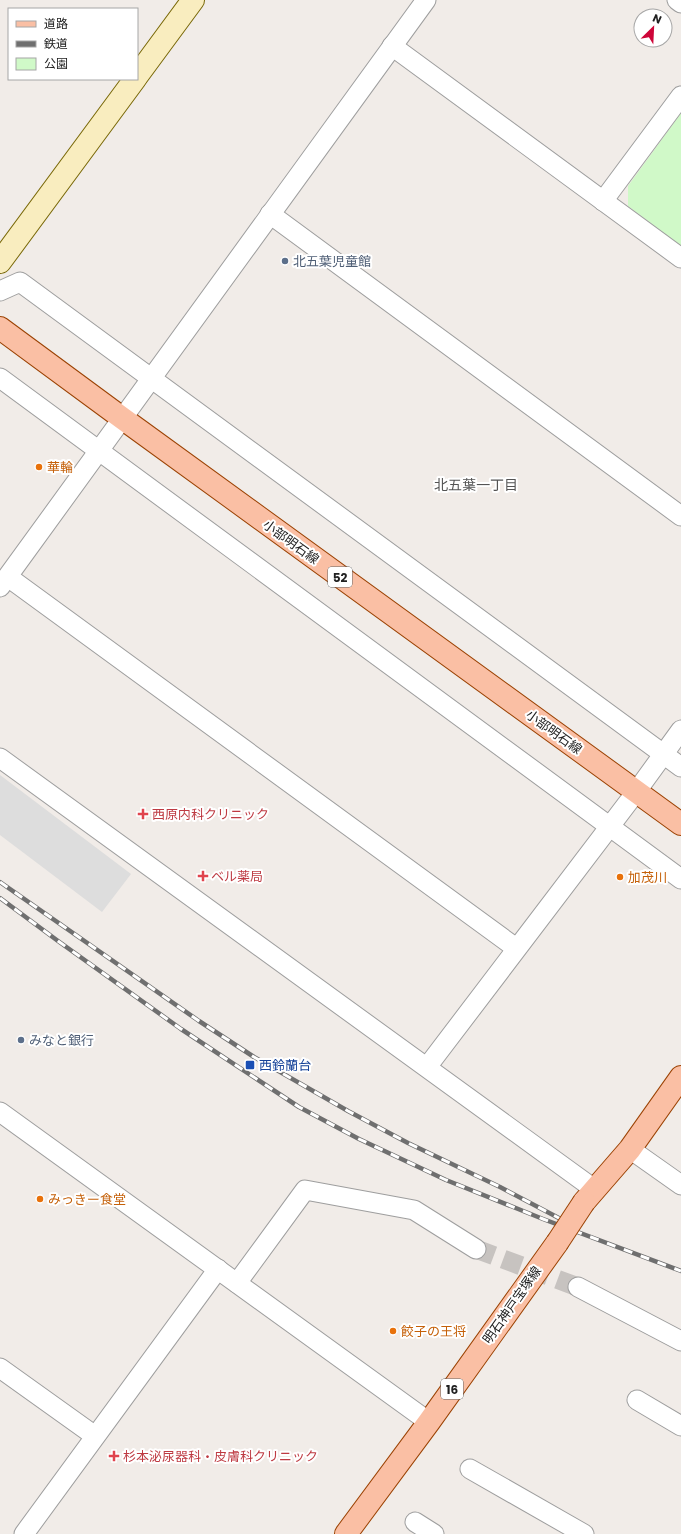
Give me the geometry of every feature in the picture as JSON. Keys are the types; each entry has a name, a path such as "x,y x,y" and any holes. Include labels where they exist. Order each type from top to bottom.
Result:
{"main road":[{"name":"小部明石線","path":"0,328 681,824"},
{"name":"明石神戸宝塚線","path":"346,1534 428,1422 589,1196 630,1149 681,1077"}],"street":[{"path":"138,75 193,0"},
{"path":"426,0 4,582 516,948"},
{"path":"677,0 681,3"},
{"path":"392,46 681,258"},
{"path":"0,262 134,80"},
{"path":"603,201 681,96"},
{"path":"270,214 681,516"},
{"path":"0,291 20,282 681,768"},
{"path":"0,378 681,879"},
{"path":"427,1067 516,948 610,827 681,730"},
{"path":"0,758 427,1067 589,1196"},
{"path":"0,1112 428,1422"},
{"path":"630,1149 681,1185"},
{"path":"237,1283 305,1190 414,1210 476,1249"},
{"path":"24,1534 218,1269"},
{"path":"578,1287 681,1341"},
{"path":"0,1368 95,1436"},
{"path":"637,1400 681,1426"},
{"path":"470,1469 584,1534"},
{"path":"415,1522 434,1534"}],"green space":[{"path":"681,113 681,246 628,206 628,186"}],"shaded area":[{"path":"0,775 131,874 102,912 0,835"}],"tunnel":[{"path":"476,1249 578,1287"}],"railway":[{"path":"0,882 199,1021 254,1057 348,1111 408,1143 500,1187 574,1226"},
{"path":"0,898 181,1029 299,1107 359,1139 446,1180 543,1219 681,1271"}],"place":[{"name":"北五葉児童館","path":"285,261"},
{"name":"華輪","path":"39,467"},
{"name":"西原内科クリニック","path":"143,814"},
{"name":"ベル薬局","path":"203,876"},
{"name":"加茂川","path":"620,877"},
{"name":"みなと銀行","path":"21,1040"},
{"name":"西鈴蘭台","path":"250,1065"},
{"name":"みっきー食堂","path":"40,1199"},
{"name":"餃子の王将","path":"393,1331"},
{"name":"杉本泌尿器科・皮膚科クリニック","path":"114,1456"}],"district":[{"name":"北五葉一丁目","path":"476,485"}]}
